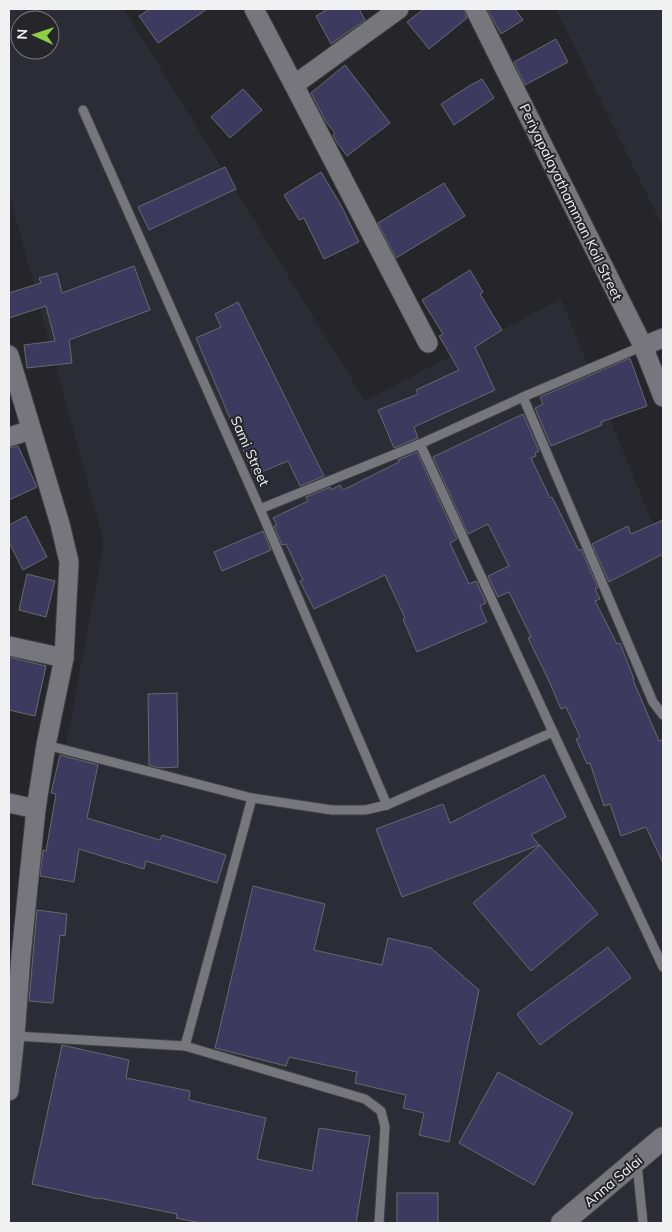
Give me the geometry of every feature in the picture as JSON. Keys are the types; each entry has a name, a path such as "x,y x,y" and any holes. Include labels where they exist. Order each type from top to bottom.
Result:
{"street":[{"path":"254,9 428,343"},
{"path":"294,85 399,9"},
{"name":"Periyapalayathamman Koil Street","path":"475,9 643,346 663,398"},
{"path":"643,346 663,338"},
{"path":"9,355 60,524 69,562 64,658 46,746 15,956 9,1091"},
{"path":"9,437 31,430"},
{"path":"9,646 64,658"},
{"path":"9,804 36,809"},
{"name":"Anna Salai","path":"562,1223 663,1138"}],"lane":[{"name":"Sami Street","path":"83,110 260,509 387,805"},
{"path":"260,509 420,444 523,397 643,346"},
{"path":"523,397 653,702 663,715"},
{"path":"420,444 663,967"},
{"path":"46,746 252,798 332,810 365,810 387,805 553,732"},
{"path":"185,1046 252,798"},
{"path":"12,1035 185,1046 365,1099 381,1111 385,1127 379,1223"},
{"path":"637,1161 643,1223"}],"shaded area":[{"path":"9,9 124,9 365,401 561,299 663,549 663,1223 9,1223 9,1050 104,543 9,193"},
{"path":"556,9 663,9 663,227"}],"building":[{"path":"150,9 207,9 158,43 139,16"},
{"path":"328,9 359,9 365,20 331,44 316,16"},
{"path":"424,9 464,9 467,18 429,49 407,22"},
{"path":"487,9 515,9 523,20 501,34"},
{"path":"556,39 568,62 525,85 514,62"},
{"path":"345,65 390,123 347,156 336,141 333,135 335,133 326,122 311,93"},
{"path":"482,79 494,98 454,125 441,104"},
{"path":"243,89 262,110 230,138 211,117"},
{"path":"225,167 236,189 149,230 138,207"},
{"path":"321,172 342,207 359,242 324,259 304,218 299,220 284,195"},
{"path":"444,183 465,216 396,258 378,223"},
{"path":"134,266 150,310 69,340 72,363 27,368 24,345 55,341 46,306 9,318 9,293 41,283 39,278 57,273 62,293"},
{"path":"470,270 483,292 480,294 502,330 475,347 495,390 414,427 418,438 394,448 378,410 418,394 416,390 459,370 439,336 443,334 422,300"},
{"path":"238,302 324,476 300,486 288,461 254,475 196,338 221,327 215,314"},
{"path":"630,358 647,406 601,422 602,425 551,446 535,408 543,404 540,397"},
{"path":"523,414 539,451 535,453 536,456 531,458 579,551 581,549 598,588 595,589 600,599 595,601 617,644 620,643 633,680 659,741 663,740 663,863 646,827 621,836 610,804 604,806 590,763 587,764 576,739 580,737 566,707 561,709 528,638 531,637 509,592 498,597 488,576 509,566 488,524 468,534 433,457"},
{"path":"18,446 37,487 9,500 9,448"},
{"path":"417,452 457,539 450,543 469,584 476,581 486,603 480,606 487,622 417,652 403,619 405,618 385,575 314,609 300,581 303,580 286,544 282,545 274,526 277,525 273,518 308,501 306,497 330,487 331,490 340,485 343,490 399,462 398,460"},
{"path":"26,516 47,557 23,570 9,542 9,525"},
{"path":"663,520 663,554 609,582 592,544 628,526 631,534"},
{"path":"263,531 271,550 222,571 214,552"},
{"path":"27,574 55,581 46,617 19,610"},
{"path":"9,657 46,666 35,716 9,710"},
{"path":"177,693 178,767 159,768 149,765 148,694"},
{"path":"60,755 98,765 87,818 160,840 162,835 226,855 217,883 146,861 144,869 79,849 74,882 40,876 43,850 46,851 56,794 51,793"},
{"path":"544,775 566,817 531,835 539,845 402,897 376,829 443,804 450,823"},
{"path":"540,845 598,914 531,971 473,903"},
{"path":"253,886 325,904 314,950 382,965 388,938 431,948 479,990 449,1142 419,1135 424,1113 403,1108 406,1095 355,1083 357,1072 289,1057 286,1066 215,1048"},
{"path":"37,910 67,914 65,936 60,935 53,1003 29,1001"},
{"path":"608,947 631,978 540,1045 517,1014"},
{"path":"62,1045 129,1060 126,1078 190,1091 189,1100 266,1118 257,1159 312,1171 319,1128 370,1136 356,1223 201,1223 176,1218 177,1214 32,1184"},
{"path":"498,1072 573,1113 534,1185 459,1143"},
{"path":"397,1193 438,1193 438,1223 397,1223"}]}
